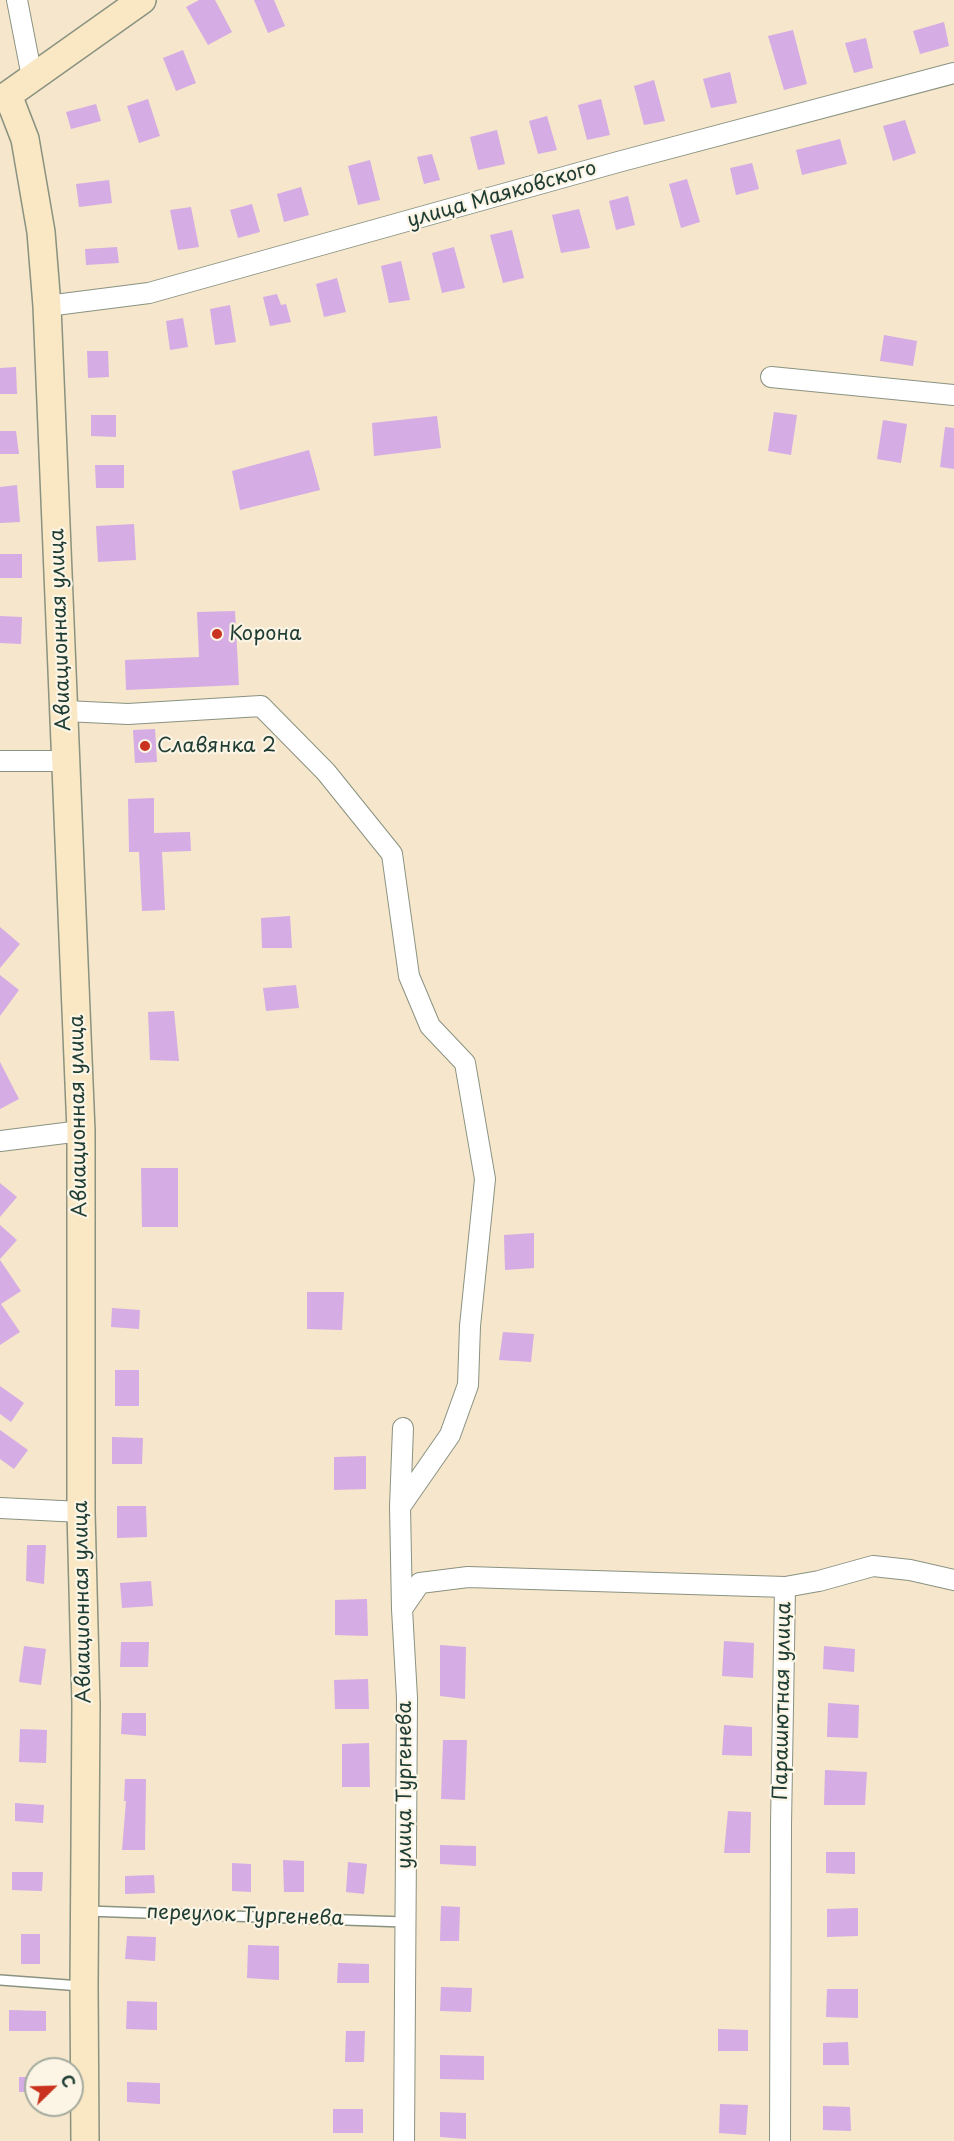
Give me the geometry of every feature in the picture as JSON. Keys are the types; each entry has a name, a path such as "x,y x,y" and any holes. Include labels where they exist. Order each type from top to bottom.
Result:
{"main road":[{"path":"4,97 142,0"},
{"name":"Авиационная улица","path":"4,97 25,139 41,232 47,306 65,711 81,1131 81,1512 86,1704 84,1986 86,2141"}],"street":[{"path":"17,0 32,78"},
{"name":"улица Маяковского","path":"47,306 148,293 618,162 954,73"},
{"path":"771,377 954,395"},
{"path":"65,711 128,714 261,706 326,772 392,854 409,976 430,1026 465,1063 484,1179 470,1326 468,1386 450,1435 400,1507"},
{"path":"0,761 66,761"},
{"path":"0,1141 81,1131"},
{"name":"улица Тургенева","path":"403,1428 400,1507 406,1698 404,2141"},
{"path":"0,1508 81,1512"},
{"path":"785,1587 819,1581 873,1566 910,1570 954,1580"},
{"name":"Парашютная улица","path":"402,1609 420,1583 468,1577 785,1587 781,1825 780,2141"}],"lane":[{"name":"переулок Тургенева","path":"85,1911 404,1922"},
{"path":"0,1980 84,1986"}],"building":[{"path":"199,0 215,0 232,32 208,45 186,7"},
{"path":"254,0 274,0 285,26 268,33"},
{"path":"944,22 949,46 920,54 913,31"},
{"path":"793,30 807,84 784,90 768,36"},
{"path":"866,38 873,68 854,73 845,43"},
{"path":"183,50 196,83 176,91 163,58"},
{"path":"730,72 737,103 711,108 703,79"},
{"path":"654,80 665,121 644,125 634,86"},
{"path":"148,99 160,136 139,143 127,106"},
{"path":"601,99 610,135 587,140 578,105"},
{"path":"96,104 101,121 71,129 66,112"},
{"path":"547,116 557,150 538,154 529,121"},
{"path":"905,120 916,153 893,161 883,126"},
{"path":"497,130 505,164 478,170 470,137"},
{"path":"840,139 847,164 802,175 796,150"},
{"path":"432,154 440,180 424,184 417,157"},
{"path":"370,160 380,200 358,205 348,166"},
{"path":"752,163 759,189 736,195 730,168"},
{"path":"687,179 700,222 681,228 669,184"},
{"path":"109,180 112,203 79,207 76,184"},
{"path":"301,187 309,215 284,222 277,194"},
{"path":"628,196 635,225 616,230 609,201"},
{"path":"252,204 260,232 238,238 230,210"},
{"path":"191,207 199,247 178,250 170,210"},
{"path":"579,209 590,248 561,253 552,215"},
{"path":"512,230 524,278 503,283 490,235"},
{"path":"117,247 119,263 86,265 85,249"},
{"path":"454,247 465,288 442,293 432,253"},
{"path":"401,261 410,300 389,303 381,266"},
{"path":"337,278 346,312 324,317 316,284"},
{"path":"277,294 281,305 286,304 291,322 270,326 263,297"},
{"path":"230,305 236,342 215,345 210,309"},
{"path":"183,318 188,347 170,350 166,321"},
{"path":"884,335 917,341 913,366 880,361"},
{"path":"87,351 108,351 109,377 88,378"},
{"path":"16,367 17,394 0,394 0,368"},
{"path":"774,412 797,415 791,455 768,451"},
{"path":"91,415 116,415 116,437 91,436"},
{"path":"437,416 441,448 374,456 372,423"},
{"path":"883,420 907,424 901,463 877,459"},
{"path":"945,427 954,428 954,469 940,467"},
{"path":"0,431 16,431 19,454 0,454"},
{"path":"309,450 320,490 240,510 232,471"},
{"path":"95,465 124,465 124,488 96,488"},
{"path":"17,485 20,522 0,523 0,487"},
{"path":"134,524 136,560 98,562 96,526"},
{"path":"0,554 22,554 22,578 0,578"},
{"name":"Корона","path":"235,611 239,685 126,690 125,660 199,657 197,612"},
{"path":"0,616 22,617 21,644 0,643"},
{"name":"Славянка 2","path":"155,729 157,762 135,763 133,730"},
{"path":"154,798 154,833 190,832 191,851 162,852 165,910 142,911 139,852 129,852 128,799"},
{"path":"290,916 292,948 262,948 261,918"},
{"path":"0,927 20,944 0,968"},
{"path":"0,975 19,990 0,1016"},
{"path":"296,985 299,1008 266,1011 263,988"},
{"path":"174,1011 179,1061 150,1060 148,1012"},
{"path":"0,1062 19,1099 0,1109"},
{"path":"141,1168 178,1168 178,1227 142,1227"},
{"path":"0,1183 17,1197 0,1217"},
{"path":"0,1225 17,1240 0,1259"},
{"path":"534,1233 534,1268 505,1270 504,1235"},
{"path":"0,1260 21,1291 1,1304 20,1332 0,1345"},
{"path":"307,1292 344,1292 342,1330 307,1329"},
{"path":"112,1308 140,1310 139,1329 111,1327"},
{"path":"503,1332 534,1334 531,1362 499,1360"},
{"path":"115,1370 139,1370 139,1406 115,1406"},
{"path":"0,1386 24,1403 11,1422 0,1414"},
{"path":"0,1430 28,1450 14,1469 0,1459"},
{"path":"112,1437 143,1438 142,1464 112,1464"},
{"path":"366,1456 366,1489 334,1490 334,1457"},
{"path":"117,1506 146,1506 147,1537 117,1538"},
{"path":"27,1545 46,1545 44,1584 26,1581"},
{"path":"151,1581 153,1606 122,1608 120,1583"},
{"path":"367,1599 368,1636 335,1635 335,1600"},
{"path":"724,1641 754,1643 753,1678 722,1676"},
{"path":"121,1642 149,1642 148,1667 120,1667"},
{"path":"440,1645 466,1647 465,1699 440,1696"},
{"path":"24,1646 46,1649 41,1685 19,1682"},
{"path":"824,1646 855,1649 854,1672 823,1669"},
{"path":"368,1679 369,1709 335,1709 334,1680"},
{"path":"828,1703 859,1705 858,1738 827,1737"},
{"path":"122,1713 146,1713 146,1736 121,1734"},
{"path":"724,1725 752,1727 752,1756 722,1755"},
{"path":"20,1729 47,1730 46,1763 19,1762"},
{"path":"443,1740 467,1740 465,1800 441,1799"},
{"path":"369,1743 370,1787 342,1787 342,1744"},
{"path":"825,1770 867,1772 865,1805 824,1805"},
{"path":"125,1779 146,1779 145,1850 122,1850 126,1801 124,1801"},
{"path":"15,1803 44,1805 43,1823 15,1821"},
{"path":"728,1811 751,1812 750,1853 724,1853"},
{"path":"440,1845 476,1846 476,1866 440,1864"},
{"path":"826,1852 855,1852 855,1874 826,1873"},
{"path":"283,1860 304,1861 304,1892 284,1892"},
{"path":"348,1862 367,1864 364,1894 346,1892"},
{"path":"232,1863 251,1864 251,1892 232,1891"},
{"path":"12,1872 43,1872 42,1891 12,1890"},
{"path":"154,1875 155,1893 125,1894 125,1876"},
{"path":"441,1906 460,1907 459,1941 440,1941"},
{"path":"858,1908 858,1936 827,1937 827,1909"},
{"path":"21,1934 40,1934 40,1964 21,1964"},
{"path":"127,1936 156,1937 155,1961 125,1959"},
{"path":"248,1945 279,1946 279,1980 247,1978"},
{"path":"338,1963 369,1964 369,1983 337,1983"},
{"path":"441,1987 472,1988 471,2012 440,2011"},
{"path":"827,1989 858,1989 858,2018 826,2017"},
{"path":"127,2001 157,2002 157,2030 126,2029"},
{"path":"9,2010 46,2011 46,2031 9,2031"},
{"path":"718,2029 748,2030 748,2051 718,2051"},
{"path":"346,2031 365,2031 364,2062 345,2062"},
{"path":"848,2042 849,2065 823,2065 823,2043"},
{"path":"440,2055 484,2056 484,2080 440,2079"},
{"path":"19,2077 24,2077 24,2092 19,2092"},
{"path":"127,2082 160,2083 160,2104 127,2102"},
{"path":"720,2104 748,2105 746,2135 719,2133"},
{"path":"823,2106 850,2107 851,2131 823,2130"},
{"path":"333,2109 363,2109 363,2133 333,2133"},
{"path":"440,2112 466,2113 466,2139 440,2137"}],"place":[{"name":"Корона","path":"217,634"},
{"name":"Славянка 2","path":"145,746"}]}
